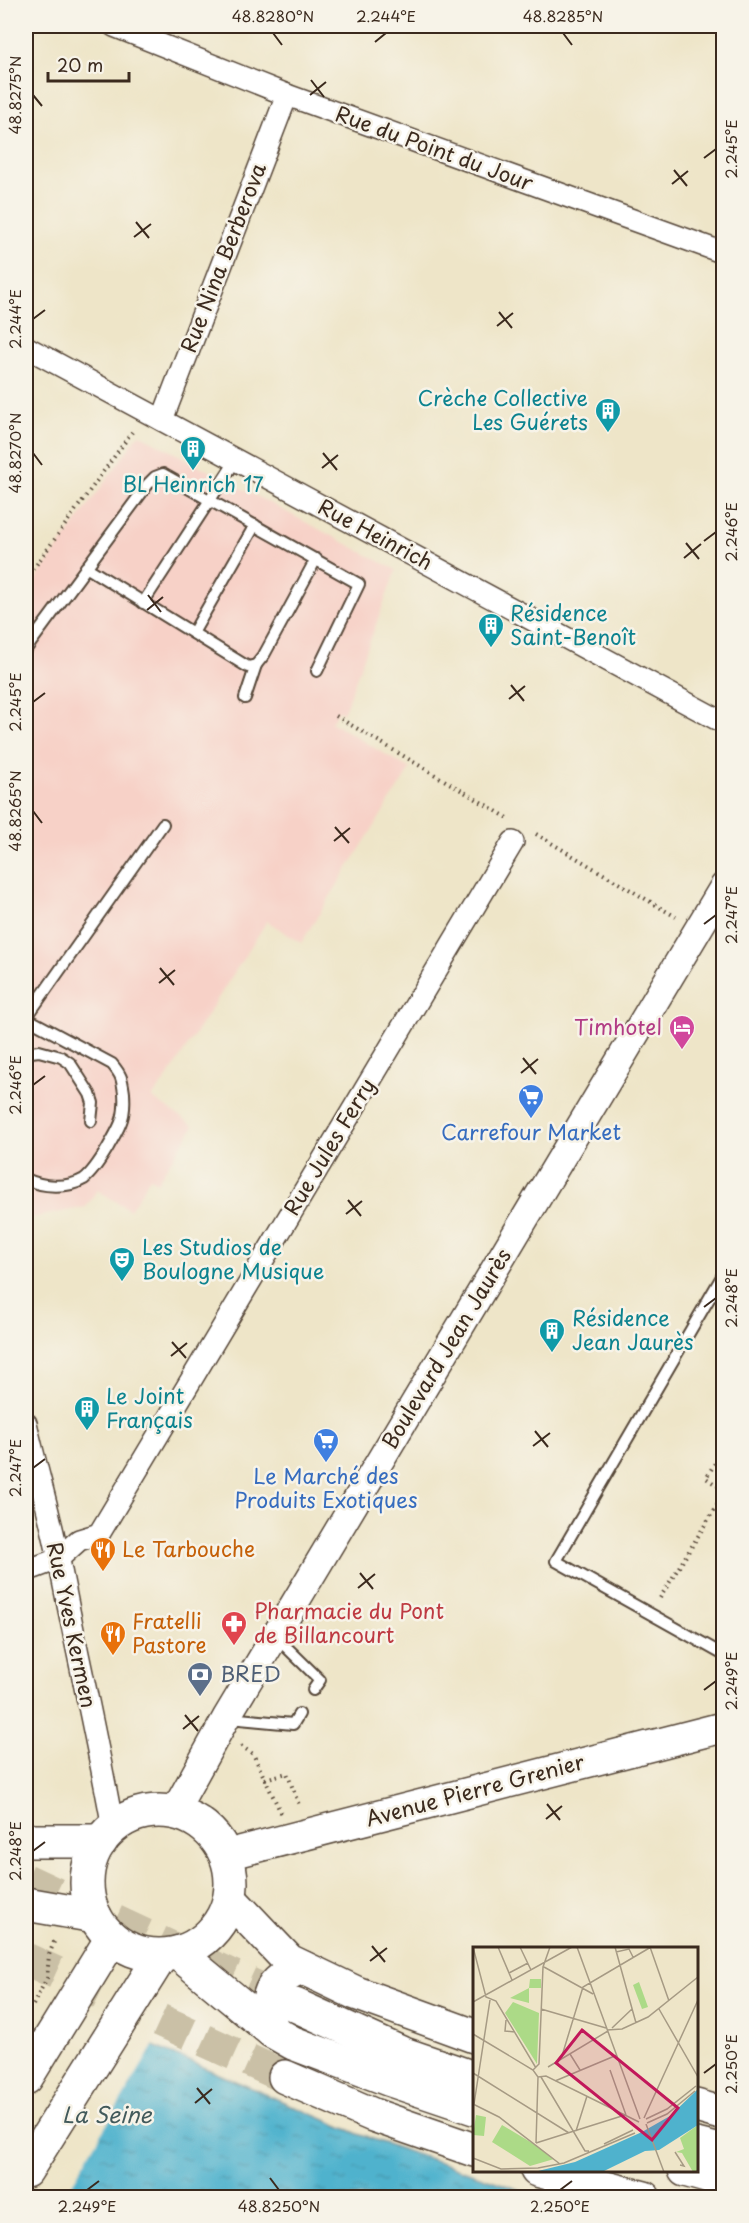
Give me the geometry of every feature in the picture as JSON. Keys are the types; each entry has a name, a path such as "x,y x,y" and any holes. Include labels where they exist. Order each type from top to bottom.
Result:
{"main road":[{"name":"Avenue Pierre Grenier","path":"226,1855 723,1727"},
{"path":"26,1904 103,1927 135,1951 169,1954 196,1946 212,1934 224,1917 230,1899 232,1877 226,1855 213,1836 195,1821 174,1812 152,1811 131,1817 107,1834 92,1858 87,1878 88,1898 103,1927 74,1999 26,2078"},
{"path":"26,1839 32,1841 107,1834"},
{"path":"230,1899 289,1961 356,1993 473,2036"},
{"path":"26,2171 120,2019 169,1954"},
{"path":"169,1954 272,2031 293,2043 473,2108"},
{"path":"272,2031 268,2014 268,1998 272,1989 287,1974 303,1968"},
{"path":"295,2005 401,2053 473,2078"},
{"path":"285,2077 373,2115 473,2150"},
{"path":"698,2107 723,2114"},
{"path":"698,2146 723,2152"},
{"path":"545,2172 644,2198"},
{"path":"692,2172 723,2181"}],"street":[{"name":"Rue du Point du Jour","path":"114,26 287,95 723,253"},
{"name":"Rue Nina Berberova","path":"154,416 287,95"},
{"name":"Rue Heinrich","path":"26,347 723,723"},
{"name":"Rue Jules Ferry","path":"58,1559 79,1540 99,1534 513,842"},
{"name":"Boulevard Jean Jaurès","path":"174,1812 222,1724 723,886"},
{"name":"Rue Yves Kermen","path":"26,1423 99,1749 107,1834"},
{"path":"26,1562 34,1568 58,1559"}],"lane":[{"path":"143,603 236,460"},
{"path":"26,649 155,477 163,474 358,584 317,671"},
{"path":"193,633 255,525"},
{"path":"244,698 256,665 264,655 316,560"},
{"path":"86,567 248,667 256,665"},
{"path":"26,1179 58,1185 70,1184 85,1178 100,1160 122,1122 125,1111 122,1076 112,1064 26,1018 163,824"},
{"path":"26,1056 31,1052 39,1051 61,1057 70,1063 90,1094 93,1103 91,1121"},
{"path":"723,1273 556,1561 723,1655"},
{"path":"275,1636 320,1680 313,1690"},
{"path":"222,1724 293,1724 299,1714"}],"path":[{"path":"26,579 154,416"},
{"path":"650,1613 723,1492 706,1478 723,1448"},
{"path":"222,1724 253,1754 281,1813"},
{"path":"265,1779 286,1773 299,1805"},
{"path":"30,2011 46,1978 49,1955 54,1942 103,1927"}],"shaded area":[{"path":"139,434 396,570 343,714 339,711 331,722 410,769 301,943 267,921 152,1098 194,1126 157,1182 150,1178 130,1210 97,1190 86,1207 26,1219 26,593"}],"water":[{"name":"La Seine","path":"26,1991 358,2134 540,2197 26,2197"}],"pier":[{"path":"26,1988 155,2043 64,2197 26,2197"}],"tunnel":[{"path":"26,1880 295,2005"},
{"path":"26,1959 285,2077"}],"place":[{"name":"Crèche Collective Les Guérets","path":"608,434"},
{"name":"BL Heinrich 17","path":"193,472"},
{"name":"Résidence Saint-Benoît","path":"491,649"},
{"name":"Timhotel","path":"682,1051"},
{"name":"Carrefour Market","path":"531,1120"},
{"name":"Les Studios de Boulogne Musique","path":"122,1283"},
{"name":"Résidence Jean Jaurès","path":"552,1354"},
{"name":"Le Joint Français","path":"87,1432"},
{"name":"Le Marché des Produits Exotiques","path":"326,1464"},
{"name":"Le Tarbouche","path":"103,1573"},
{"name":"Pharmacie du Pont de Billancourt","path":"234,1647"},
{"name":"Fratelli Pastore","path":"113,1657"},
{"name":"BRED","path":"200,1698"}]}
